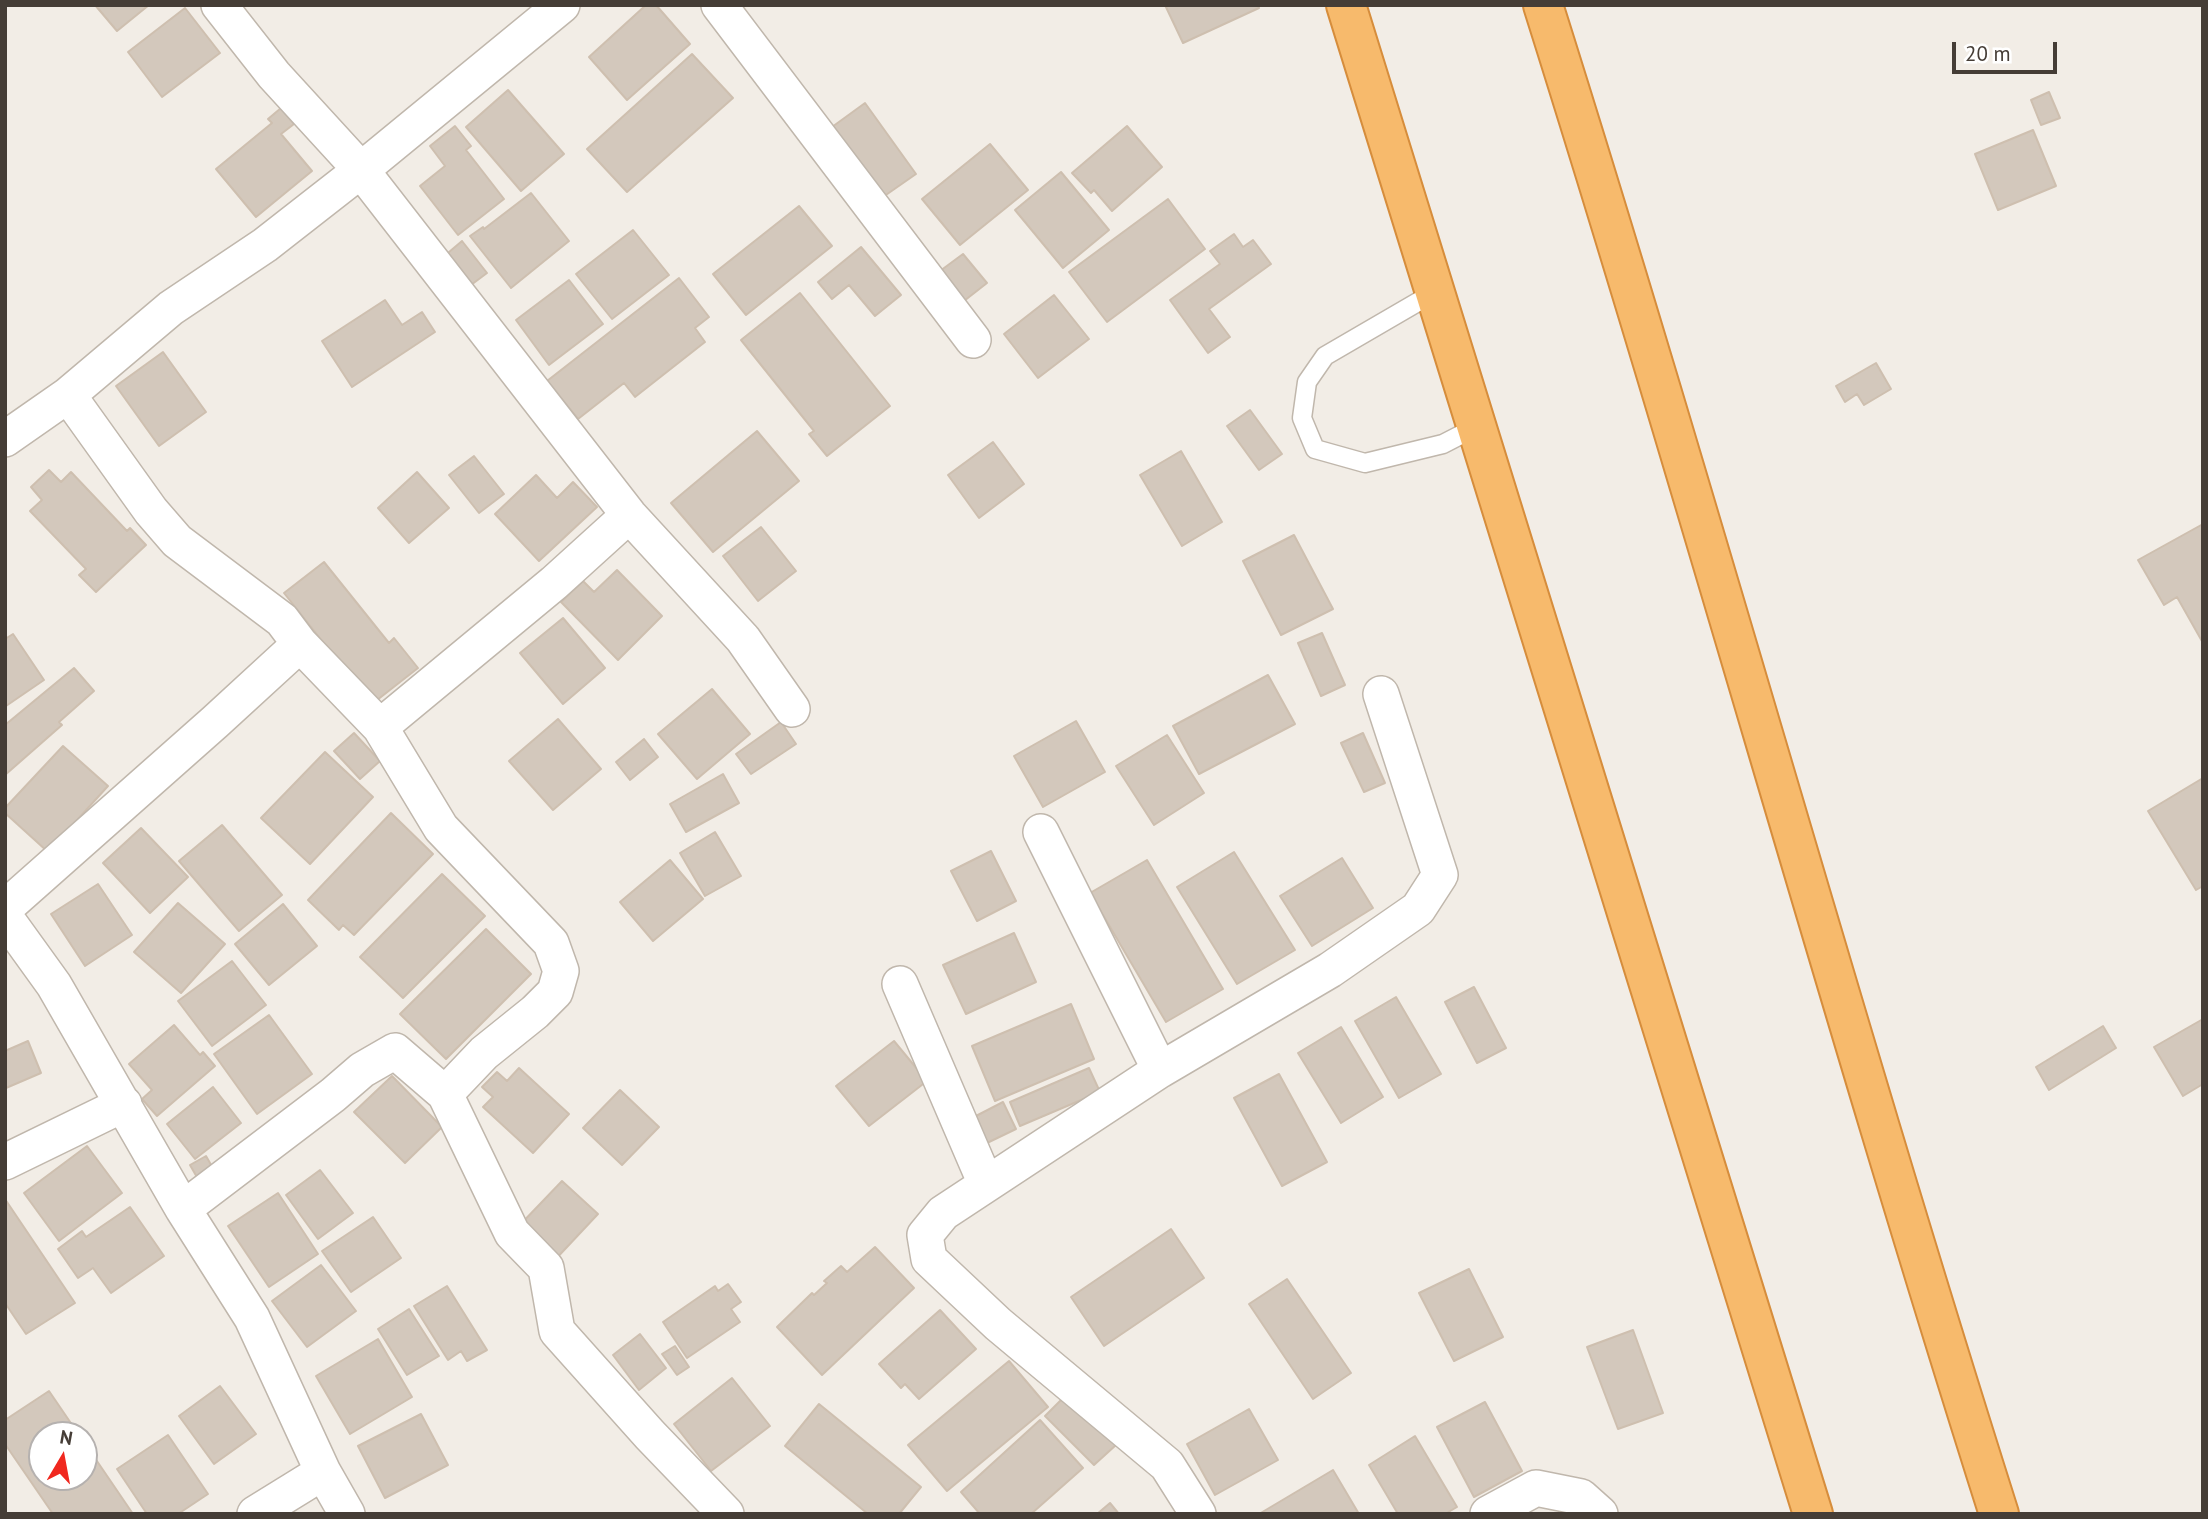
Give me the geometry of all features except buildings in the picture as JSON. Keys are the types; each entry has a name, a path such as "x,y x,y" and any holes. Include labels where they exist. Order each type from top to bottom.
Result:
{"highway":[{"path":"1346,5 1813,1514"},
{"path":"1543,5 1731,621 1929,1291 1999,1514"}],"street":[{"path":"219,5 274,75 361,170 629,515 743,639 792,709"},
{"path":"5,439 68,395 171,308 265,245 562,5"},
{"path":"719,5 973,340"},
{"path":"68,395 151,511 177,541 282,620 300,644 380,727 441,828 551,943 561,971 555,992 542,1006 484,1053 445,1094"},
{"path":"380,727 554,583 629,515"},
{"path":"5,908 300,644"},
{"path":"1198,1514 1167,1465 998,1324 929,1259 925,1235 943,1213 986,1184 1160,1070 1330,970 1418,909 1440,875 1381,694"},
{"path":"1041,832 1160,1070"},
{"path":"5,917 54,985 183,1209 252,1318 323,1472 347,1514"},
{"path":"900,984 986,1184"},
{"path":"183,1209 362,1070 395,1051 445,1094 512,1233 546,1268 557,1331 650,1435 726,1514"},
{"path":"5,1162 124,1104"},
{"path":"255,1514 323,1472"},
{"path":"1488,1514 1536,1488 1581,1497 1600,1514"}],"lane":[{"path":"1435,292 1325,356 1307,382 1303,418 1315,449 1365,463 1443,444 1476,427"}]}
